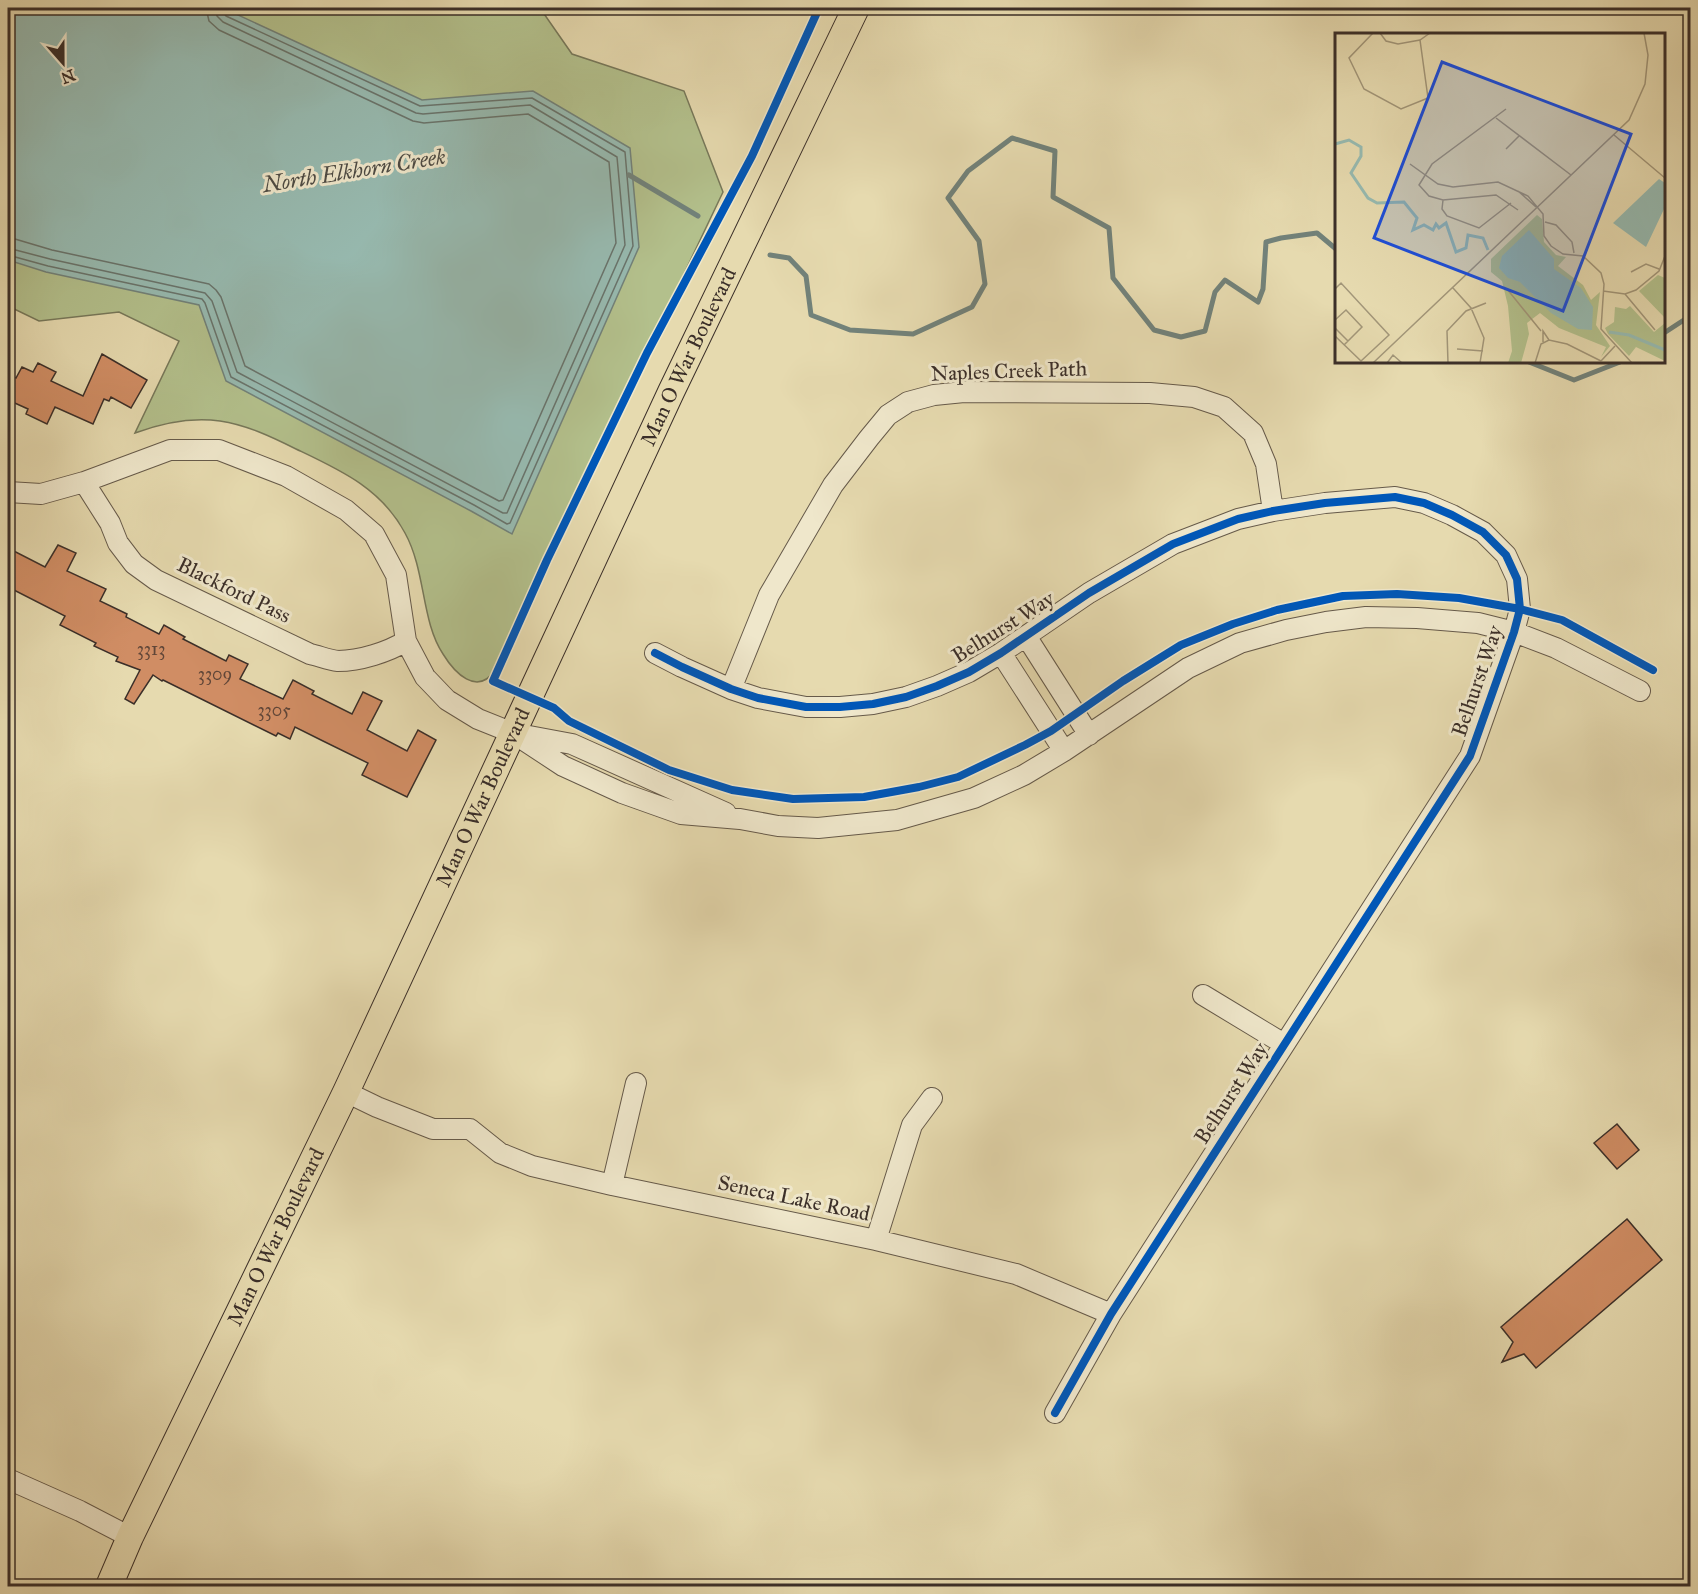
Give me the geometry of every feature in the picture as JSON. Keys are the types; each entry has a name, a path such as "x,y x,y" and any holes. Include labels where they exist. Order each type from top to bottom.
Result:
{"main road":[{"name":"Man O War Boulevard","path":"109,1587 130,1537 346,1092 671,392 856,8"}],"street":[{"name":"Naples Creek Path","path":"731,689 770,595 833,485 888,416 908,402 934,395 964,392 1150,393 1194,397 1224,407 1253,433 1266,464 1273,510"},
{"path":"8,492 41,494 84,482 170,450 219,450 286,476 346,510 374,534 396,575 406,640 425,677 447,700 478,719 513,733 572,744 740,819 778,826 818,828 897,820 974,798 1024,775 1064,751 1188,668 1240,643 1326,622 1366,618 1407,618 1478,623 1514,632 1556,648 1640,691"},
{"name":"Blackford Pass","path":"84,482 110,523 118,543 134,564 156,579 310,654 336,661 358,659 396,647 406,640"},
{"name":"Belhurst Way","path":"655,653 731,689 758,698 806,707 873,704 906,697 969,672 1089,593 1173,544 1238,519 1273,510 1395,497 1424,503 1452,515 1483,532 1506,555 1517,579 1520,609 1470,756 1111,1314 1055,1413"},
{"path":"1026,636 1089,735"},
{"path":"1001,653 1064,751"},
{"path":"1203,995 1284,1044"},
{"path":"612,1185 636,1083"},
{"name":"Seneca Lake Road","path":"346,1092 433,1129 470,1129 500,1153 532,1166 876,1240 1016,1274 1111,1314"},
{"path":"876,1240 912,1125 932,1098"},
{"path":"8,1479 80,1511 130,1537"}],"path":[{"path":"580,726 569,721 554,708 493,681 547,560 647,353 752,156 819,8"},
{"path":"1076,714 1180,645 1276,610 1343,597 1397,594 1459,598 1520,609 1562,620 1653,670"},
{"path":"700,780 732,790 793,798 864,797 919,788 958,777 1025,746 1051,731"}],"green space":[{"path":"8,8 540,8 572,54 684,91 723,192 495,670 488,678 474,682 466,679 453,668 443,654 431,627 417,563 405,533 384,504 358,482 278,440 250,428 230,423 187,420 135,433 179,341 119,312 39,321 8,306"}],"water":[{"path":"8,8 223,8 422,100 533,91 630,148 639,247 512,534 226,381 199,305 46,272 8,260"}],"building":[{"path":"102,354 147,380 131,408 111,397 109,401 104,399 93,424 55,407 47,424 26,414 28,409 8,400 8,374 16,378 22,367 33,372 38,363 56,372 51,381 83,396"},
{"path":"58,545 76,553 67,571 106,589 100,601 127,614 126,617 159,634 164,625 185,637 183,639 226,661 229,655 248,664 240,679 283,699 293,680 314,691 312,694 352,714 363,692 382,701 367,730 407,751 418,730 436,740 407,797 362,775 368,763 295,727 290,739 278,733 276,736 153,675 134,704 125,699 140,670 116,661 118,657 94,646 96,643 60,625 65,616 8,587 8,548 45,567"},
{"path":"1617,1124 1639,1150 1617,1169 1594,1143"},
{"path":"1627,1219 1662,1260 1536,1368 1524,1354 1502,1362 1513,1342 1501,1327"}],"waterway":[{"name":"North Elkhorn Creek","path":"770,255 789,258 806,276 811,315 850,330 913,334 972,307 985,284 979,241 948,198 968,171 1012,138 1055,151 1053,197 1109,228 1113,278 1154,330 1181,337 1205,331 1215,292 1225,280 1258,302 1263,289 1266,242 1317,233 1335,248"},
{"name":"North Elkhorn Creek","path":"629,175 698,216"},
{"name":"North Elkhorn Creek","path":"1665,332 1690,316"},
{"name":"North Elkhorn Creek","path":"1532,363 1574,380 1617,363"}],"cycle path":[{"path":"819,8 752,156 647,353 547,560 493,681 554,708 569,721 669,770 732,790 793,799 864,797 958,777 1051,731 1123,681 1181,645 1233,624 1277,610 1343,596 1397,594 1459,598 1520,609 1562,620 1653,670"},
{"path":"655,653 731,689 758,698 806,707 873,704 906,697 969,672 1089,593 1173,544 1238,519 1325,503 1395,497 1424,503 1452,515 1483,532 1506,555 1517,579 1520,609 1470,756 1111,1314 1055,1413"}]}
